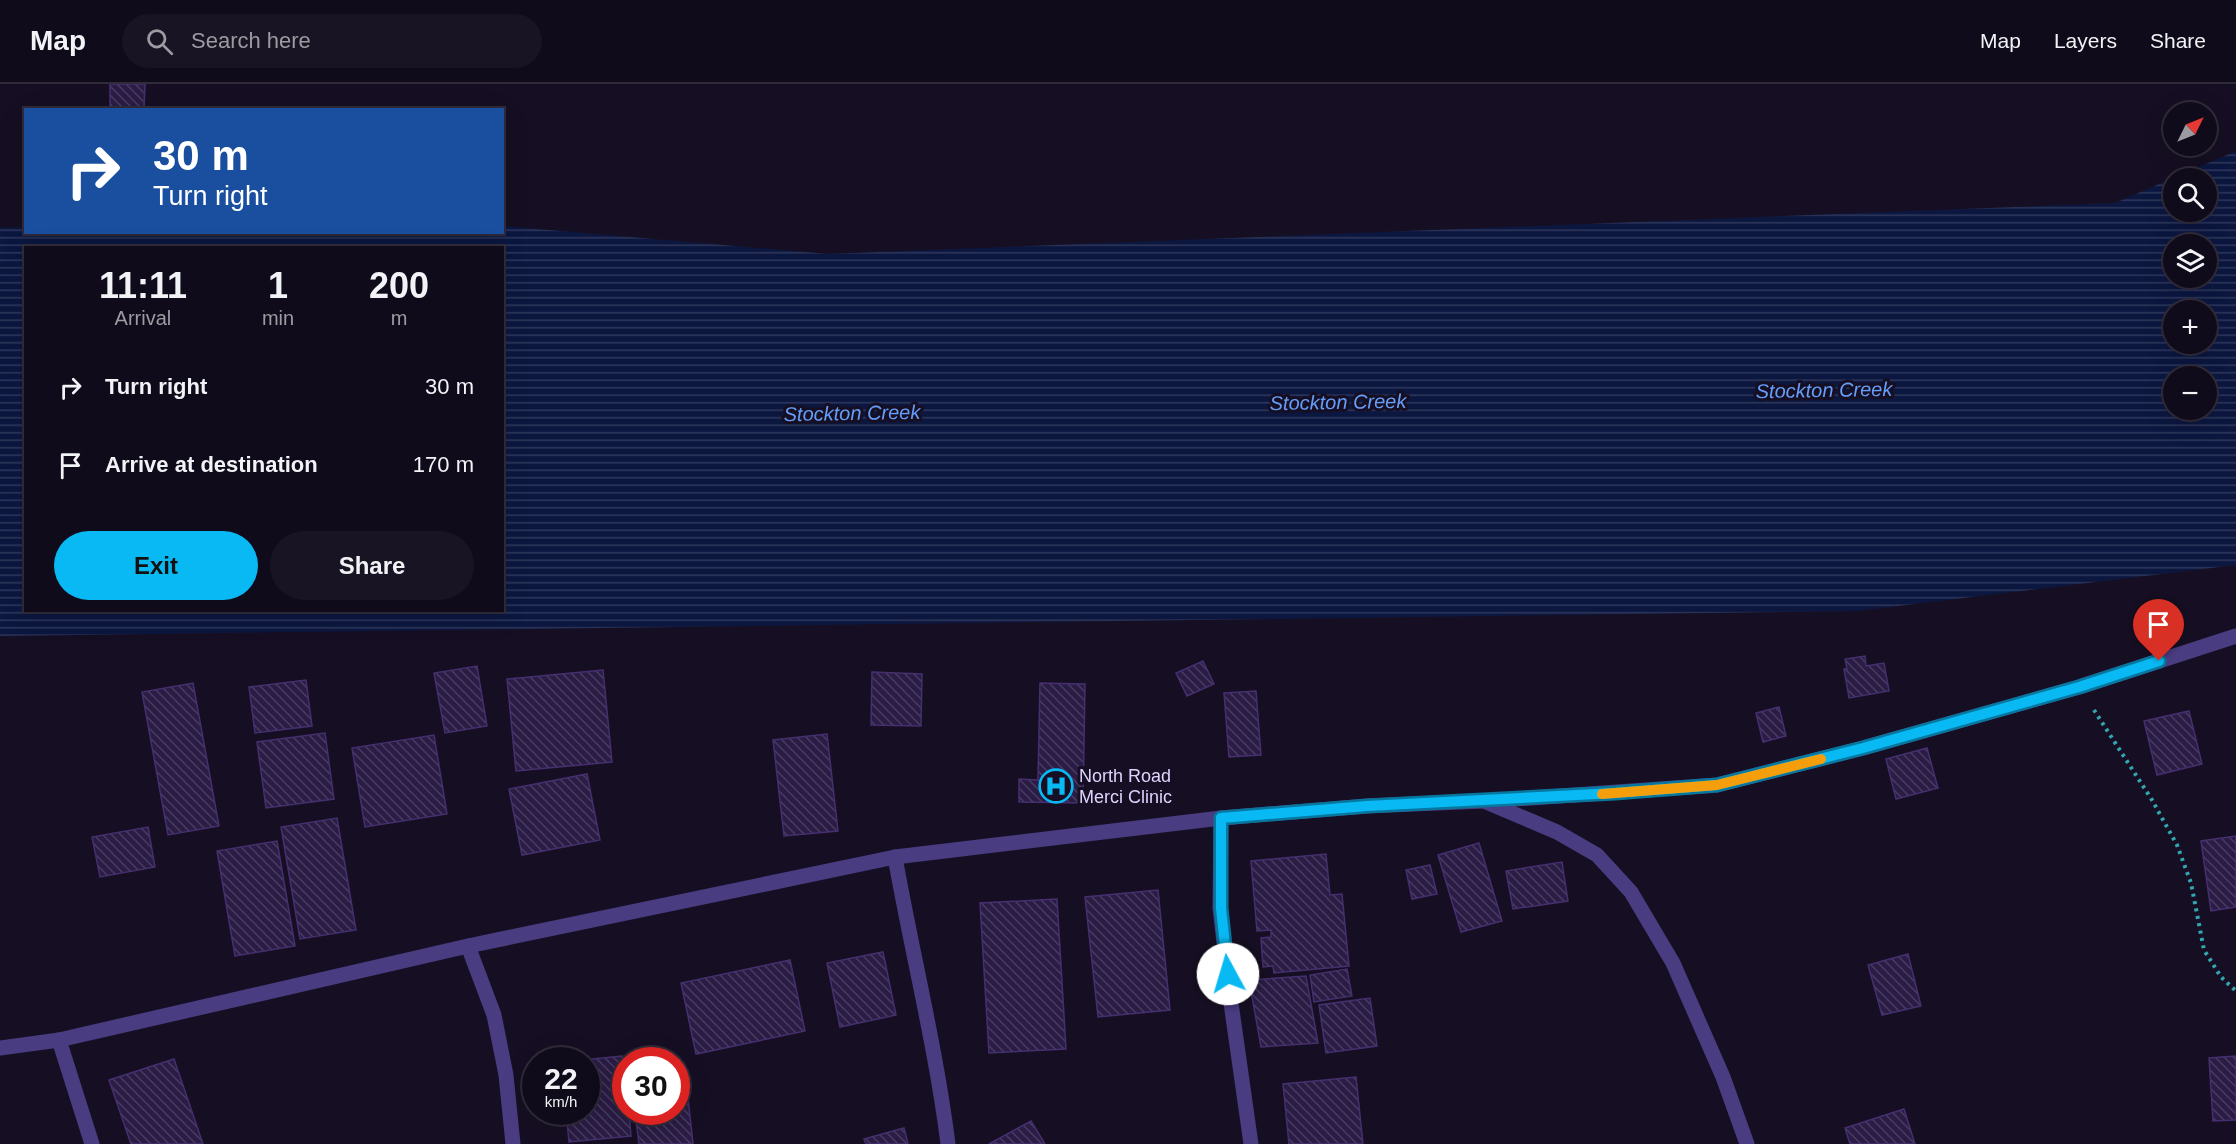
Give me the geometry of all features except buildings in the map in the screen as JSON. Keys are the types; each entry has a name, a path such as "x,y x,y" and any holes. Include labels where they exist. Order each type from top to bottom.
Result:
{"street":[{"path":"0,1048 59,1041 468,946 895,857 1221,818 1367,806 1484,801 1717,785 1863,748 2079,687 2236,636"},
{"path":"1484,801 1557,832 1597,855 1631,892 1672,963 1724,1077 1747,1144"},
{"path":"1221,818 1221,908 1230,996 1251,1144"},
{"path":"895,857 934,1054 948,1144"},
{"path":"468,946 494,1015 507,1075 513,1144"},
{"path":"59,1041 92,1144"}],"path":[{"path":"2079,687 2152,800 2176,845 2191,883 2204,950 2221,977 2236,991"}],"water":[{"name":"Stockton Creek","path":"2236,151 2236,565 1857,611 0,636 0,228 24,227 24,234 504,234 504,226 828,254 2115,203 2163,182 2163,222 2217,222 2217,168 2196,168"}],"slow traffic":[{"path":"1602,794 1717,785 1821,759"}],"place":[{"name":"North Road Merci Clinic","path":"1056,786"}],"route":[{"path":"1228,974 1221,908 1221,818 1367,806 1484,801 1717,785 1863,748 2079,687 2159,661"}]}
